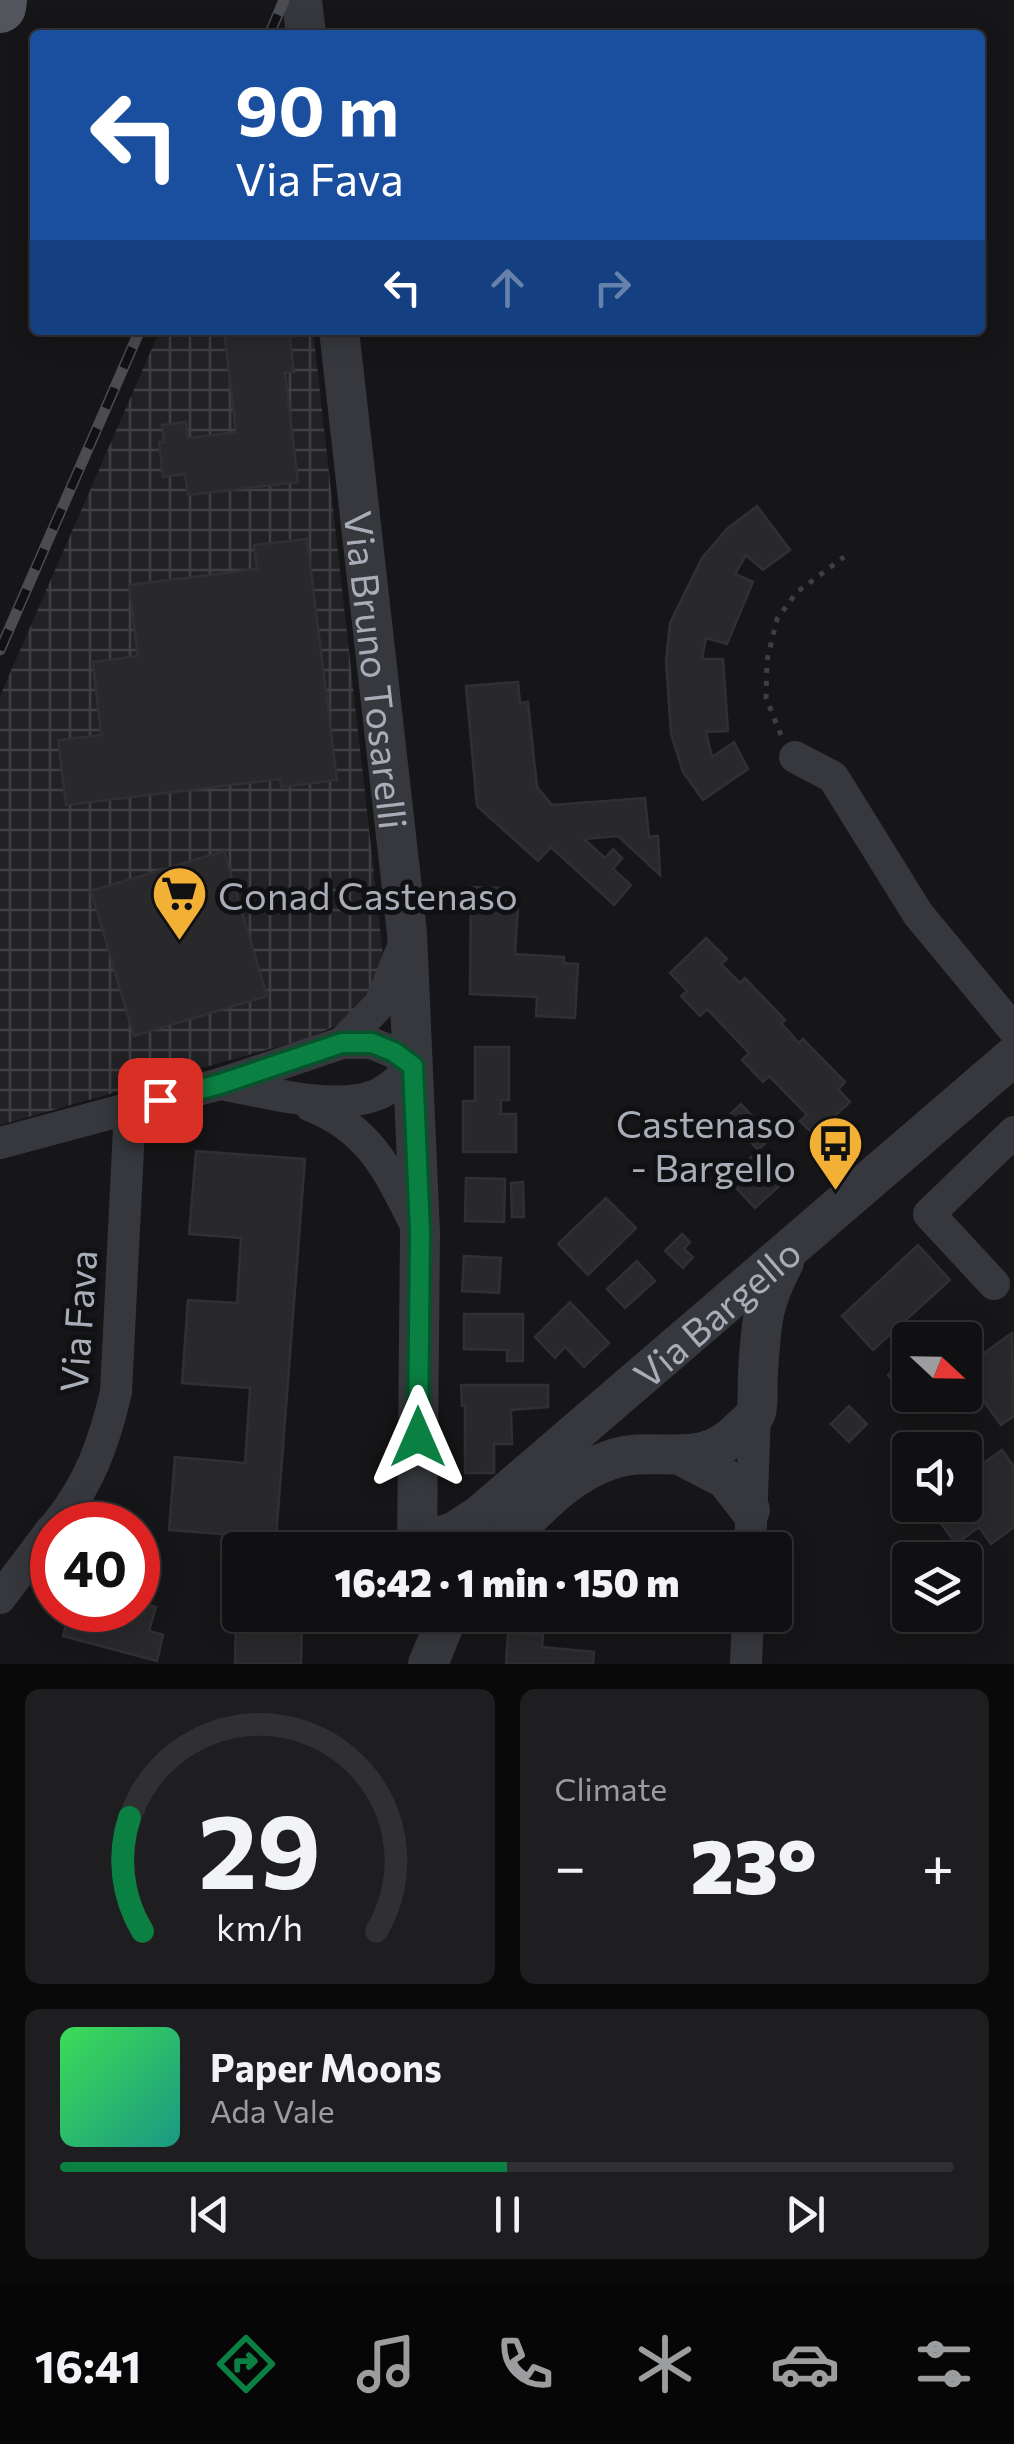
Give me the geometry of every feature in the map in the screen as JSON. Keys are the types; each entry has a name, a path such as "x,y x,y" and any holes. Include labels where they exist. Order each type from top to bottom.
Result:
{"street":[{"path":"302,0 305,30"},
{"name":"Via Bruno Tosarelli","path":"339,335 407,933 420,1232 421,1532"},
{"path":"794,757 833,778 918,914 1014,1030"},
{"path":"342,1043 380,1004 407,933"},
{"path":"0,1143 220,1084 342,1043 372,1043 413,1066 391,1087 374,1096 332,1100 220,1084"},
{"name":"Via Bargello","path":"454,1532 468,1525 1014,1056"},
{"path":"283,1095 330,1113 364,1139 388,1172 420,1232"},
{"name":"Via Fava","path":"72,1502 90,1476 106,1436 116,1392 130,1108"},
{"path":"994,1284 929,1214 1014,1132"},
{"path":"750,1532 764,1302 791,1250"},
{"path":"515,1532 583,1472 612,1458 639,1454 684,1456 720,1446 756,1414"},
{"path":"684,1456 726,1479 750,1510"},
{"name":"Via Fava","path":"0,1598 30,1559"},
{"path":"414,1664 415,1632"},
{"path":"428,1664 441,1632"},
{"path":"749,1632 750,1660"}],"path":[{"path":"794,757 782,739 766,698 767,660 777,619 796,592 844,557"}],"shaded area":[{"path":"158,335 314,335 383,954 359,1016 305,1039 0,1125 0,696"}],"building":[{"path":"225,335 290,335 294,372 285,373 298,482 188,495 185,474 163,477 159,442 164,442 162,425 186,422 188,438 236,432"},
{"path":"757,506 790,550 763,570 746,555 735,574 753,582 727,644 706,638 702,659 723,659 728,731 706,732 712,757 734,742 748,769 703,800 683,772 671,734 666,661 670,623 702,558 727,529"},
{"path":"307,539 337,780 281,787 280,779 66,805 58,740 101,735 93,662 138,656 129,585 257,569 254,545"},
{"path":"518,682 520,703 528,702 537,787 552,805 645,798 649,837 658,836 660,875 618,836 584,839 605,858 613,849 622,858 613,869 631,885 614,905 551,847 538,861 477,806 466,686"},
{"name":"Conad Castenaso","path":"224,851 267,996 134,1036 91,891"},
{"path":"471,887 506,888 505,907 518,907 515,954 564,957 564,963 578,964 575,1018 536,1016 537,997 470,994"},
{"path":"706,938 727,959 721,964 740,983 745,978 785,1020 781,1023 799,1043 803,1039 845,1082 838,1089 850,1102 814,1135 800,1121 807,1115 769,1076 763,1082 742,1060 749,1053 707,1009 700,1016 681,996 687,991 670,973"},
{"path":"475,1047 509,1047 509,1100 501,1100 501,1114 516,1114 516,1152 463,1152 463,1101 475,1101"},
{"path":"741,1104 772,1137 758,1150 727,1117"},
{"path":"759,1150 786,1180 755,1208 728,1179"},
{"path":"196,1151 305,1159 276,1532 169,1530 175,1457 245,1463 250,1388 182,1383 188,1300 237,1303 241,1238 189,1234"},
{"path":"466,1178 505,1179 504,1222 465,1221"},
{"path":"523,1182 524,1217 512,1217 511,1183"},
{"path":"606,1198 636,1228 588,1275 558,1244"},
{"path":"682,1234 690,1242 684,1249 693,1257 683,1268 665,1251"},
{"path":"918,1245 950,1280 904,1322 892,1322 892,1333 873,1350 842,1316"},
{"path":"464,1256 501,1258 499,1293 462,1291"},
{"path":"637,1261 655,1281 625,1308 607,1289"},
{"path":"570,1302 609,1343 584,1367 565,1347 555,1358 535,1337"},
{"path":"464,1314 523,1314 523,1361 507,1361 507,1350 464,1349"},
{"path":"1012,1333 1014,1416 1001,1425 982,1399 982,1355"},
{"path":"461,1385 548,1385 548,1407 511,1410 512,1444 494,1444 494,1473 465,1473 465,1406"},
{"path":"849,1406 867,1424 849,1442 831,1424"},
{"path":"1002,1450 1014,1467 1014,1527 991,1544 979,1527 955,1542 940,1522 982,1522 982,1464"},
{"path":"64,1632 163,1635 157,1661 63,1636"},
{"path":"236,1632 302,1632 301,1664 235,1664"},
{"path":"508,1633 543,1635 542,1647 594,1652 593,1664 506,1664"}],"railway":[{"path":"271,30 284,0"},
{"path":"0,650 138,335"}],"place":[{"name":"Conad Castenaso","path":"179,943"},
{"name":"Castenaso - Bargello","path":"835,1193"}],"route":[{"path":"160,1100 342,1043 372,1043 413,1066 420,1232 418,1437"}]}
